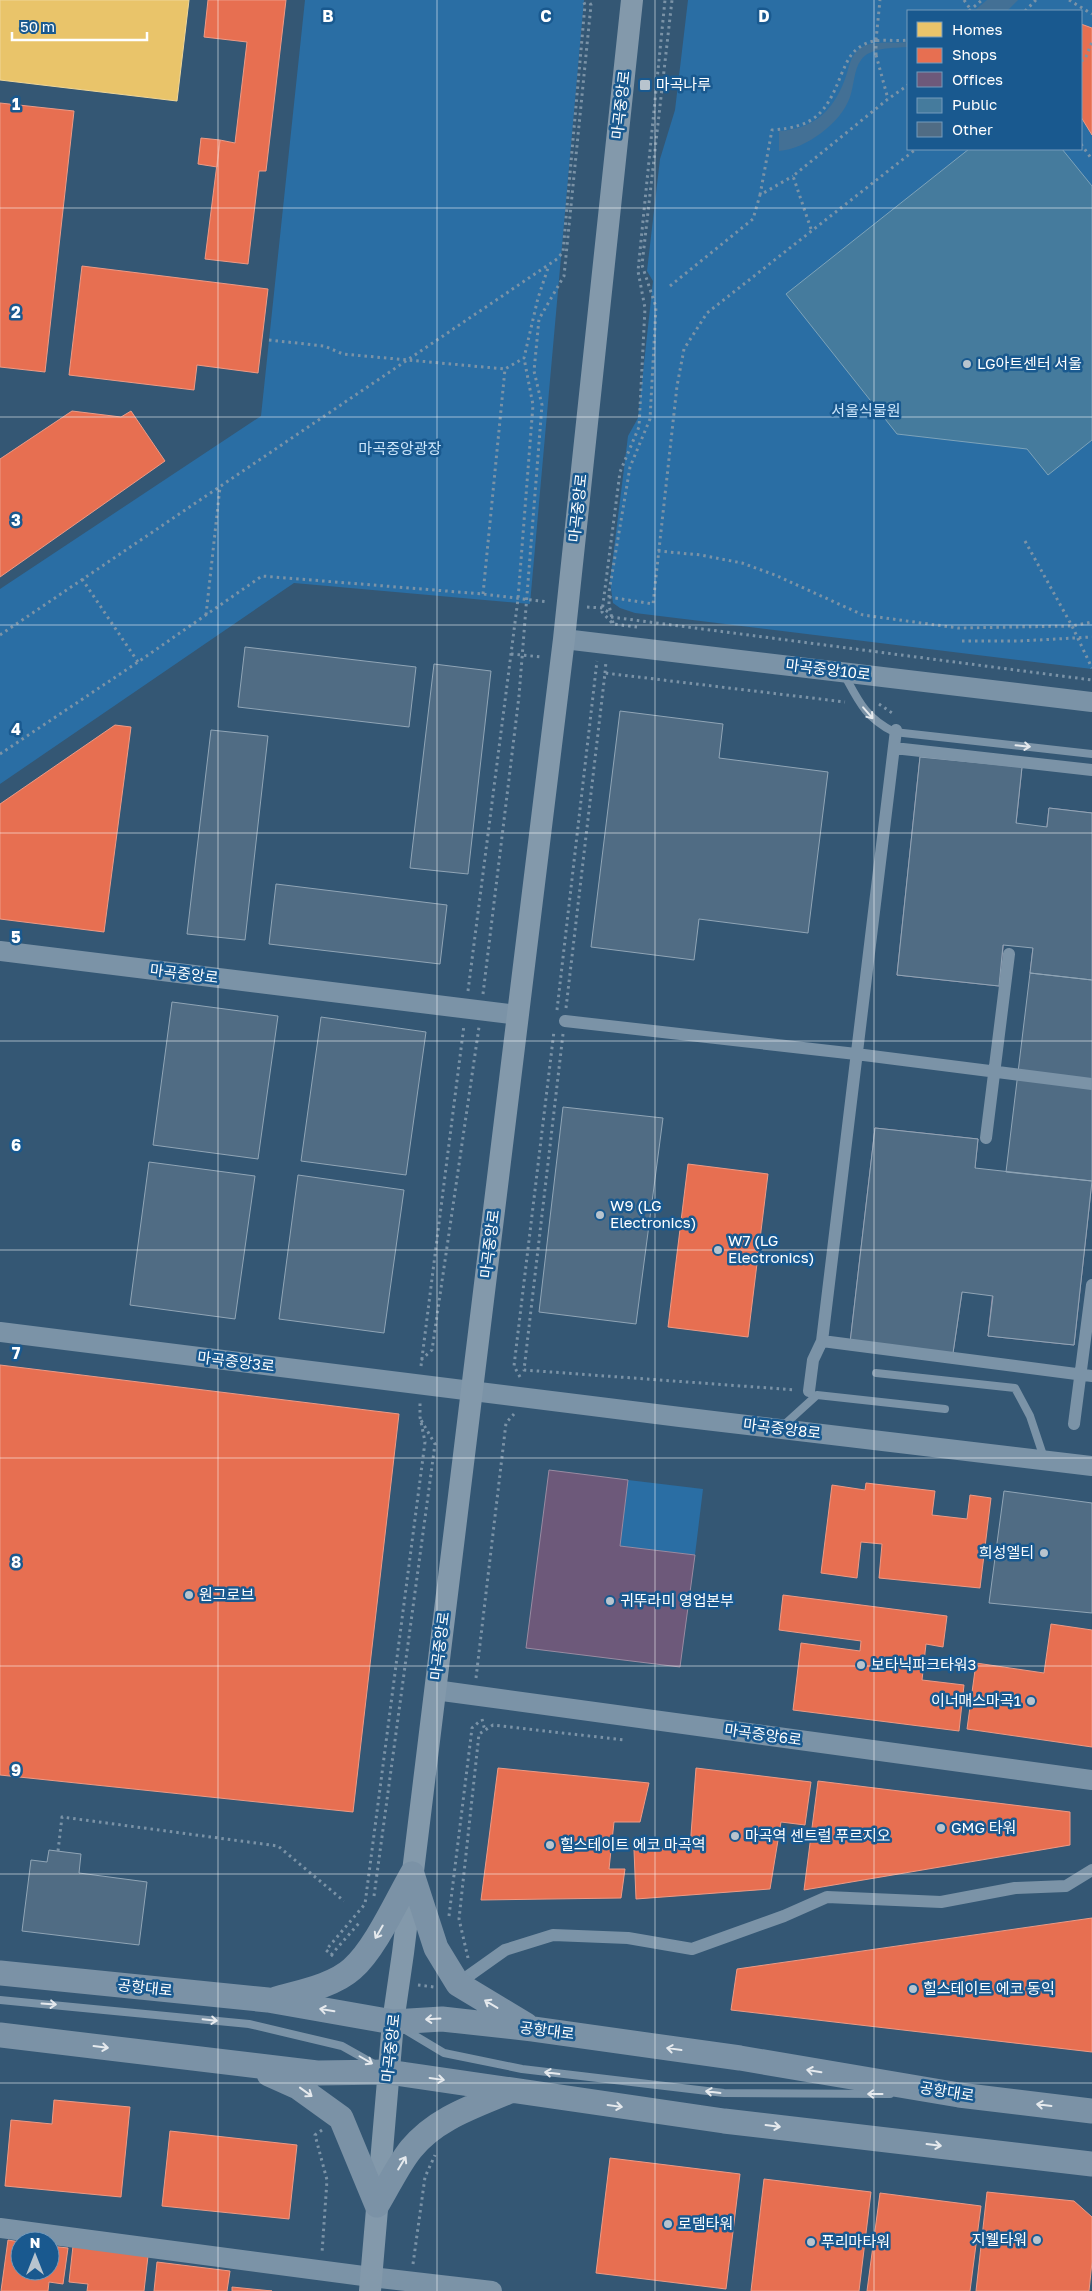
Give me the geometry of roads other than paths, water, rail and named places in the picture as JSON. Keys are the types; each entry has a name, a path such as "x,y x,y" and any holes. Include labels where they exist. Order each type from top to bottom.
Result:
{"main road":[{"name":"마곡중앙로","path":"370,2284 392,2022 435,1690 564,639 632,0"},
{"path":"268,2000 333,1981 351,1971 361,1960 377,1935 412,1874"},
{"path":"412,1874 436,1948 458,1984 533,2029"},
{"name":"공항대로","path":"0,1973 268,2000 392,2022 442,2019 533,2029 740,2058 959,2095 1092,2112"},
{"path":"0,2034 317,2073 388,2072 724,2121 1092,2164"},
{"path":"246,2064 298,2087 341,2118 377,2205"},
{"path":"377,2205 411,2149 435,2126 462,2111 510,2091"}],"street":[{"name":"마곡중앙10로","path":"564,639 1092,702"},
{"path":"809,1391 813,1360 822,1341 895,731"},
{"path":"894,748 1092,770"},
{"name":"마곡중앙로","path":"0,951 518,1015"},
{"path":"986,1138 1009,954"},
{"path":"564,1021 856,1054 1092,1084"},
{"path":"1074,1424 1086,1375 1092,1285"},
{"name":"마곡중앙3로","path":"0,1332 472,1392"},
{"path":"822,1341 1086,1375"},
{"name":"마곡중앙8로","path":"472,1392 1092,1466"},
{"name":"마곡중앙6로","path":"435,1690 1092,1780"},
{"path":"470,1975 505,1950 553,1934 628,1938 692,1949 784,1916 828,1897 941,1902 1016,1888 1066,1886 1092,1870"},
{"path":"0,2228 321,2271 370,2284 410,2282 492,2291"}],"lane":[{"path":"843,672 860,703 877,724 895,731 1092,754"},
{"path":"876,1372 1015,1388 1030,1416 1045,1460"},
{"path":"780,1429 817,1395 945,1409"},
{"path":"0,2000 249,2024 342,2046 388,2072"},
{"path":"392,2022 444,2053 522,2069 724,2093 959,2095"}],"place":[{"name":"마곡나루","path":"645,85"},
{"name":"LG아트센터 서울","path":"967,364"},
{"name":"W9 (LG Electronics)","path":"600,1215"},
{"name":"W7 (LG Electronics)","path":"718,1250"},
{"name":"희성엘티","path":"1044,1553"},
{"name":"원그로브","path":"189,1595"},
{"name":"귀뚜라미 영업본부","path":"610,1601"},
{"name":"보타닉파크타워3","path":"861,1665"},
{"name":"이너매스마곡1","path":"1031,1701"},
{"name":"GMG 타워","path":"941,1828"},
{"name":"마곡역 센트럴 푸르지오","path":"735,1836"},
{"name":"힐스테이트 에코 마곡역","path":"550,1845"},
{"name":"힐스테이트 에코 동익","path":"913,1989"},
{"name":"로뎀타워","path":"668,2224"},
{"name":"지웰타워","path":"1037,2240"},
{"name":"푸리마타워","path":"811,2242"}],"park label":[{"name":"서울식물원","path":"866,411"},
{"name":"마곡중앙광장","path":"400,449"}]}
